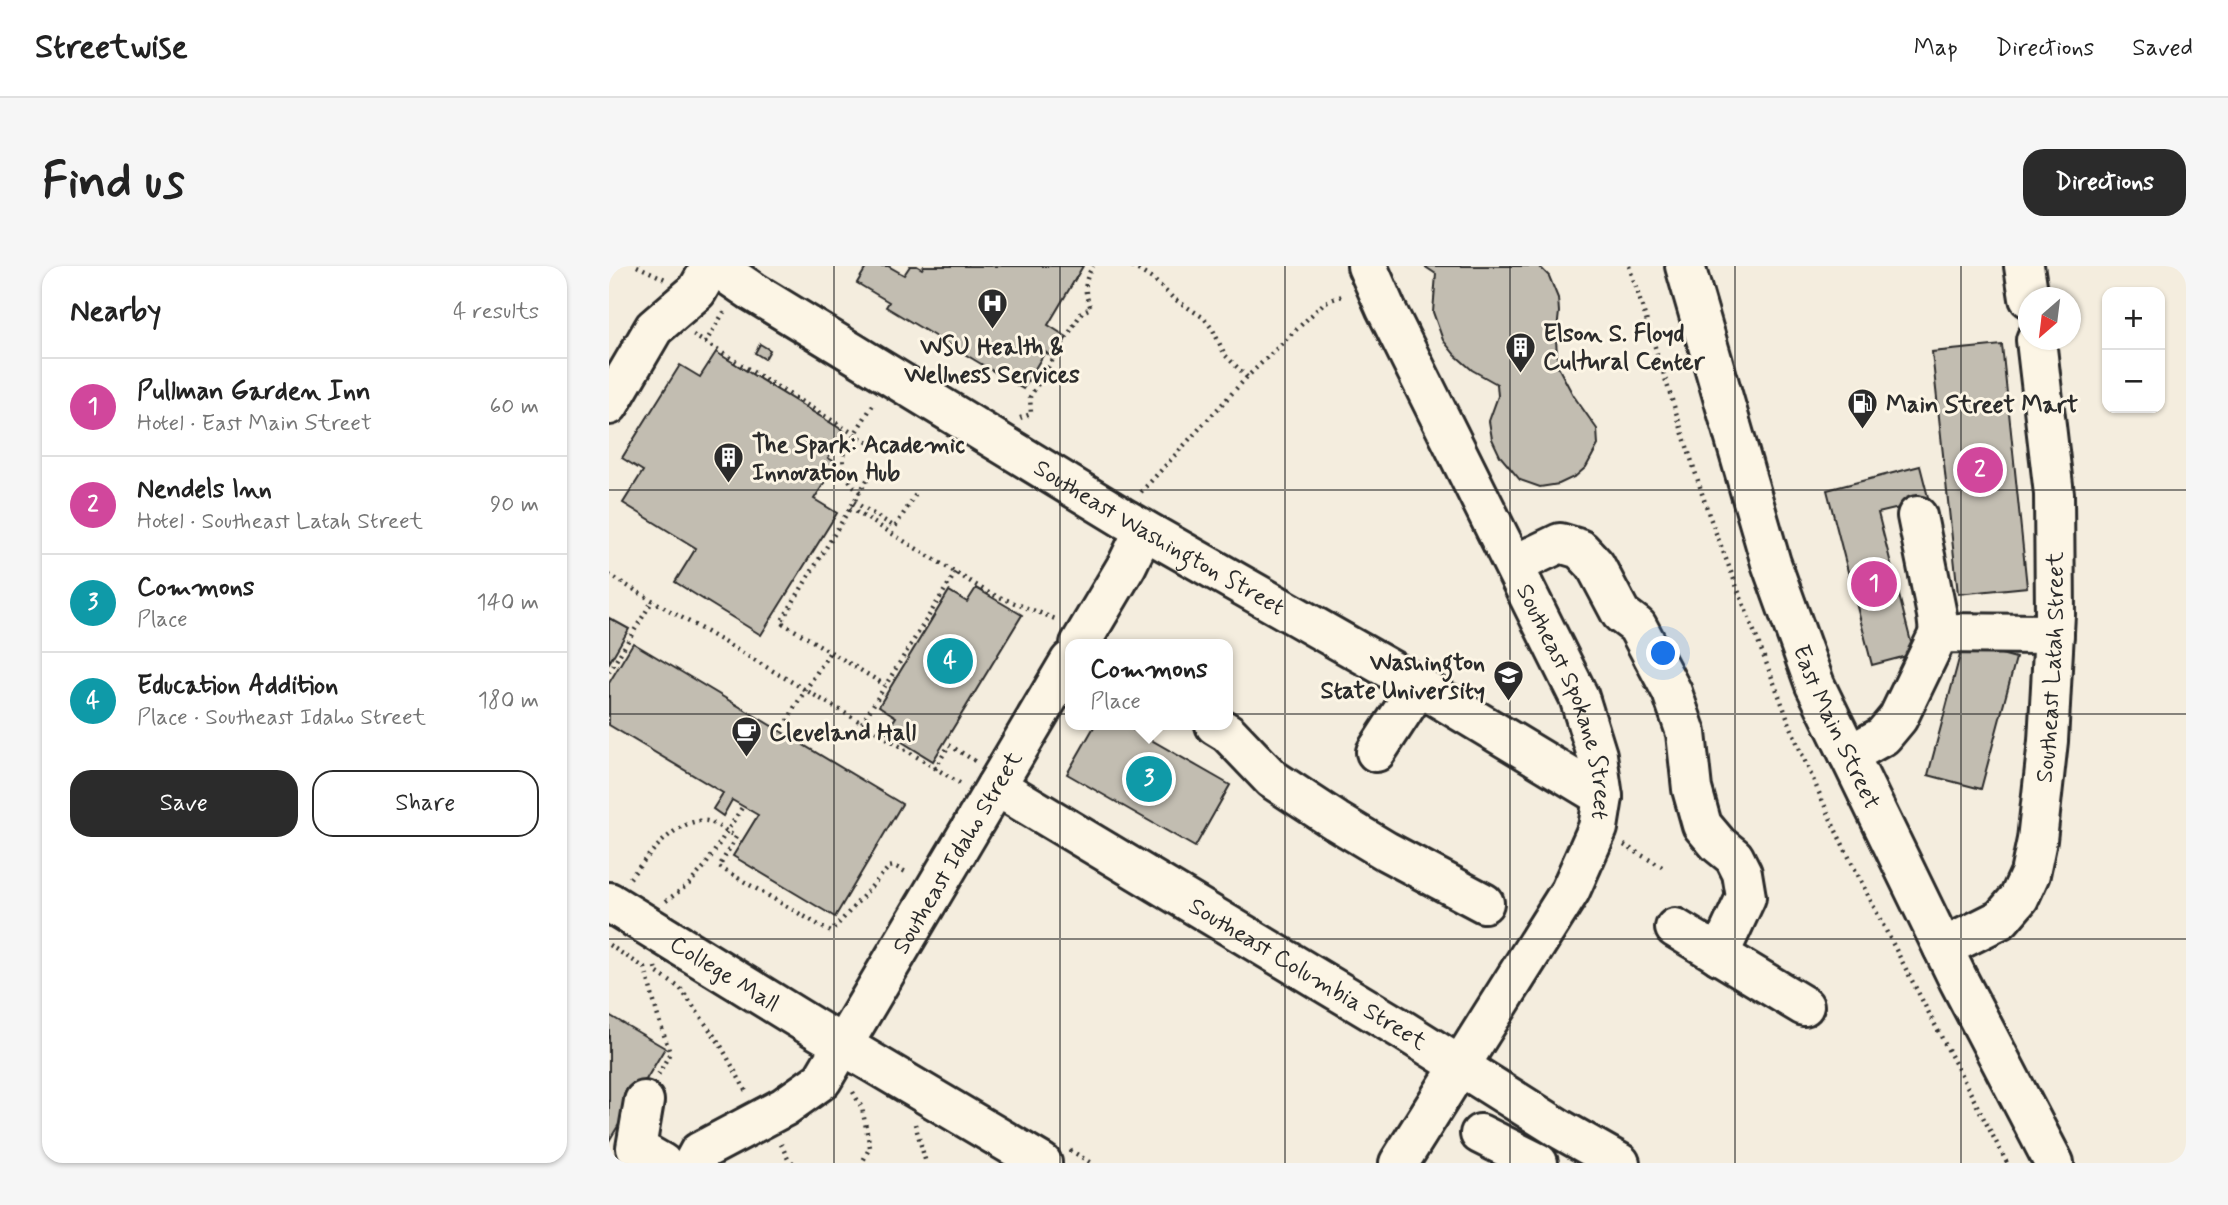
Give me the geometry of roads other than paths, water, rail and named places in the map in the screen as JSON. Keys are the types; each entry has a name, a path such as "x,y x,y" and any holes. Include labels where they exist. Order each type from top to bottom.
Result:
{"street":[{"path":"609,405 654,328 697,291 711,266"},
{"name":"Southeast Washington Street","path":"725,266 731,277 753,292 1145,530 1419,686 1603,797"},
{"path":"1659,266 1699,315"},
{"name":"East Main Street","path":"1685,266 1771,563 1815,685 1943,948 2053,1163"},
{"path":"2024,266 2027,287"},
{"name":"Southeast Spokane Street","path":"1358,280 1386,309 1579,697 1598,755 1603,797 1598,828 1570,891 1399,1163"},
{"name":"Southeast Latah Street","path":"1943,948 2001,919 2019,898 2031,874 2037,840 2048,741 2054,635 2054,494 2036,350"},
{"path":"1849,755 1883,736 1898,718 1939,633 1917,516"},
{"name":"Southeast Idaho Street","path":"1079,639 1127,565 1145,530"},
{"path":"1514,565 1560,543 1580,549 1595,565 1621,614 1637,626 1667,681 1686,733 1692,789 1702,825 1718,844 1734,857 1742,873 1747,897 1719,955"},
{"path":"1939,633 2054,635"},
{"name":"Southeast Idaho Street","path":"693,1163 699,1152 783,1107 822,1080 843,1044 978,777 1065,658"},
{"path":"1376,752 1419,686"},
{"path":"1223,730 1272,779 1376,845 1484,903"},
{"name":"Southeast Columbia Street","path":"978,777 1403,1030 1609,1160"},
{"name":"College Mall","path":"619,890 843,1044 1050,1153"},
{"path":"1675,929 1804,1006"},
{"path":"642,1158 644,1101"},
{"path":"1480,1134 1538,1163"}],"place":[{"name":"WSU Health & Wellness Services","path":"992,331"},
{"name":"Elson S. Floyd Cultural Center","path":"1520,374"},
{"name":"Main Street Mart","path":"1863,431"},
{"name":"Nendels Inn","path":"1980,470"},
{"name":"The Spark: Academic Innovation Hub","path":"729,485"},
{"name":"Pullman Garden Inn","path":"1874,584"},
{"name":"Education Addition","path":"950,661"},
{"name":"Washington State University","path":"1508,703"},
{"name":"Cleveland Hall","path":"746,759"},
{"name":"Commons","path":"1149,779"}]}
